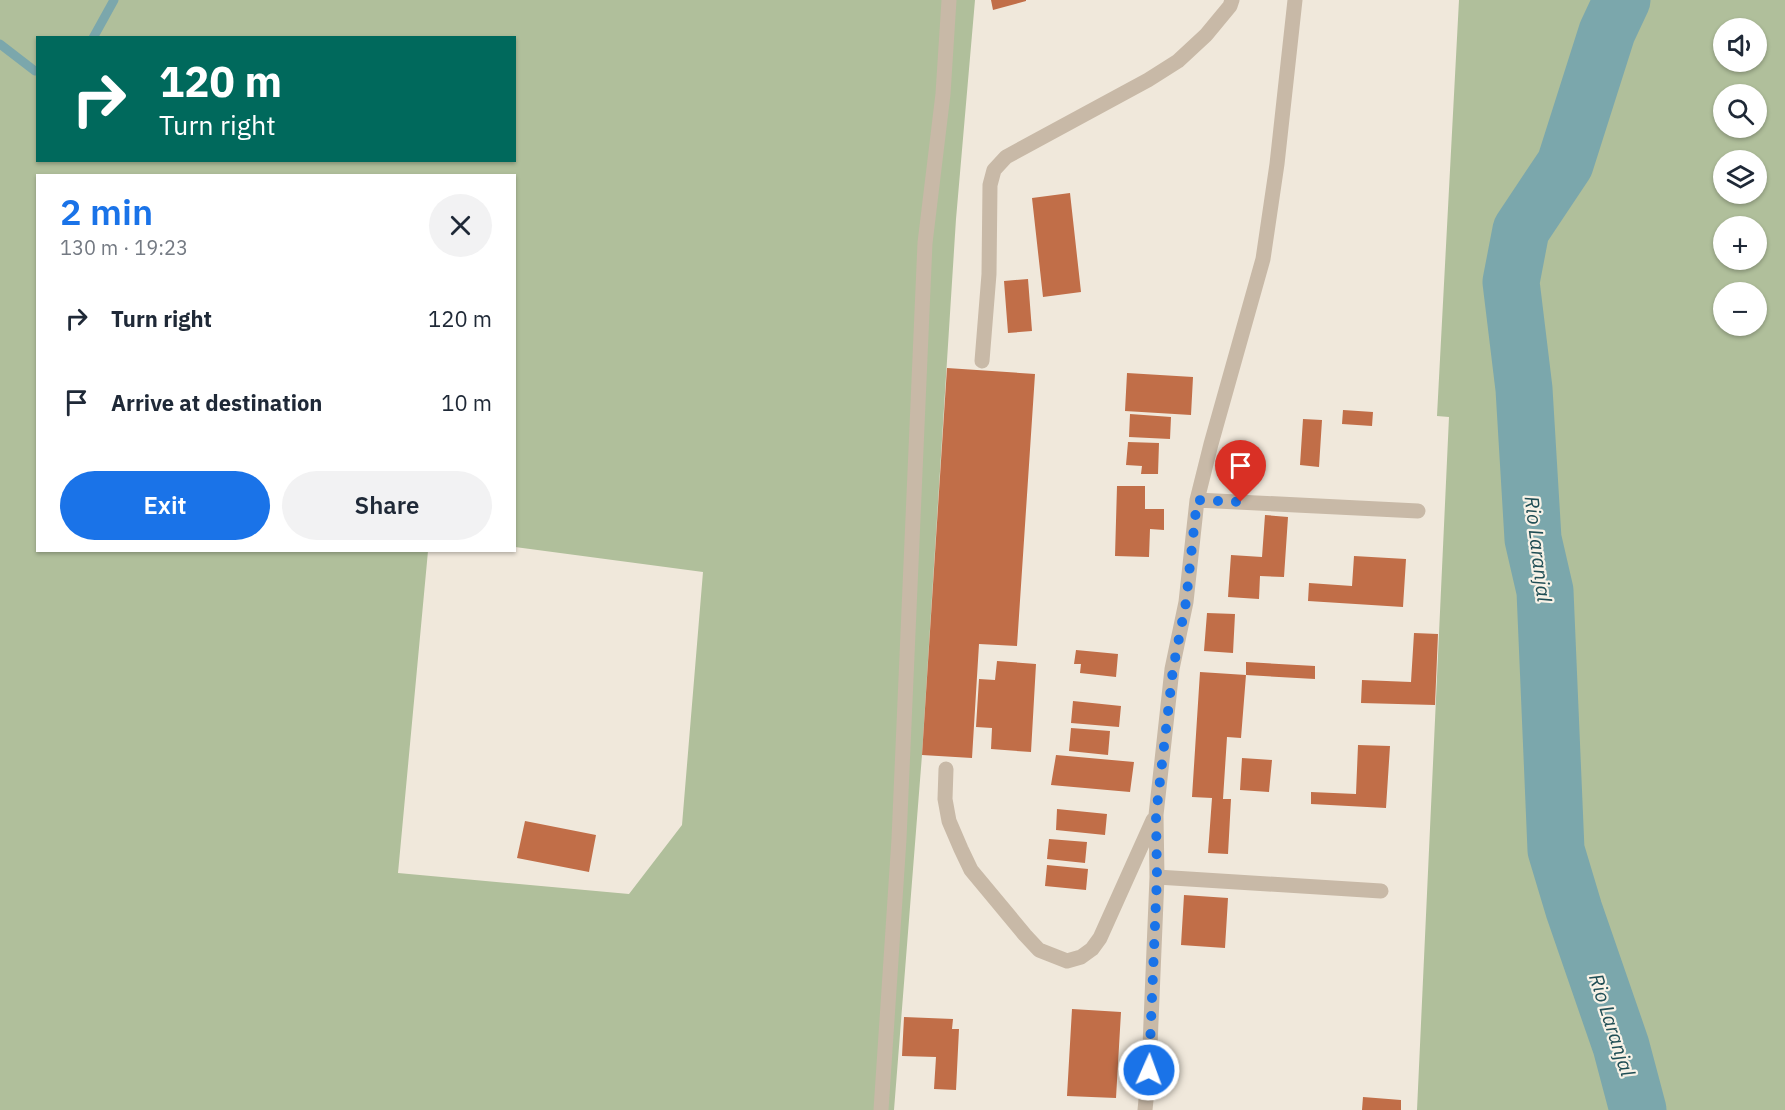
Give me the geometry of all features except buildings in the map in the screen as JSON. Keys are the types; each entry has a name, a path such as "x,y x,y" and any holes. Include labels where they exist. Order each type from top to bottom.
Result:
{"street":[{"path":"881,1110 900,828 925,243 943,94 949,0"},
{"path":"982,361 989,274 990,185 994,170 1006,157 1148,80 1178,61 1206,35 1230,6 1232,0"},
{"path":"1145,1110 1149,1070 1157,877 1156,815 1173,669 1186,602 1197,500 1210,444 1263,259 1277,164 1295,0"},
{"path":"1197,500 1418,511"},
{"path":"946,770 945,799 949,821 971,870 1039,950 1067,961 1081,957 1092,949 1100,938 1156,815"},
{"path":"1157,877 1381,891"}],"green space":[{"path":"0,0 975,0 956,219 922,755 894,1110 0,1110"},
{"path":"1459,0 1785,0 1785,1110 1417,1110 1449,417 1437,416"}],"waterway":[{"path":"94,36 114,0"},
{"name":"Rio Laranjal","path":"1622,0 1607,32 1565,164 1521,230 1511,282 1524,389 1533,539 1545,591 1556,850 1574,910 1621,1046 1638,1110"},
{"path":"0,44 36,71"}],"route":[{"path":"1149,1070 1157,877 1156,815 1173,669 1186,602 1197,500 1241,502"}]}
